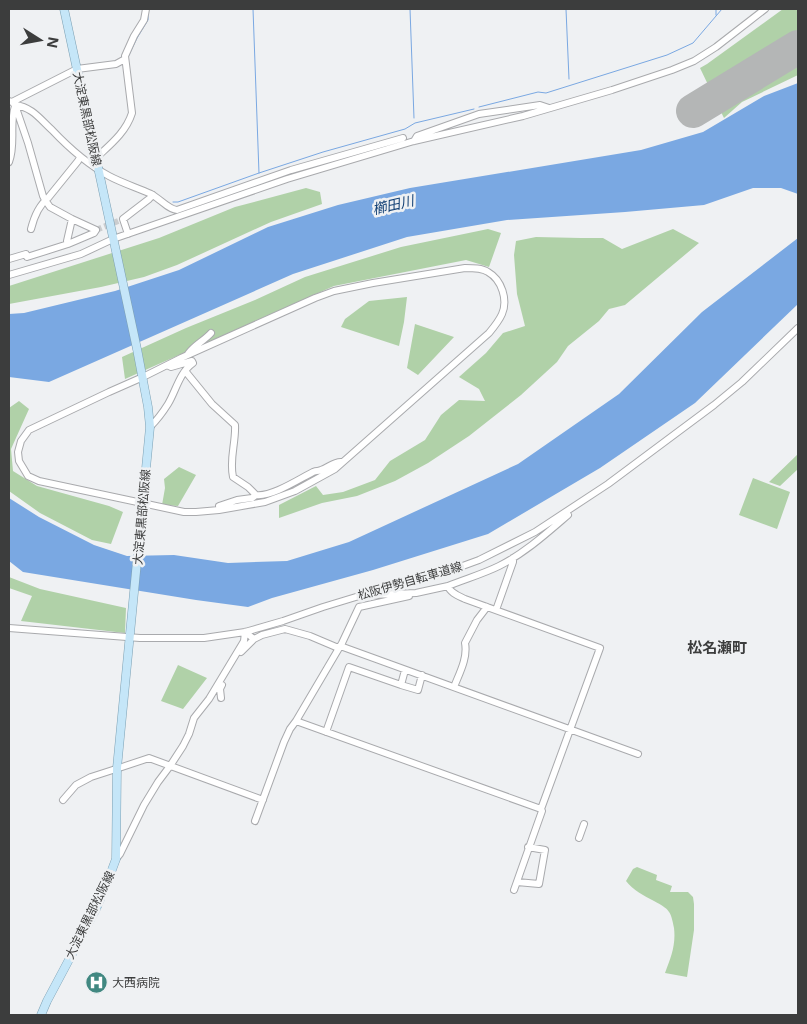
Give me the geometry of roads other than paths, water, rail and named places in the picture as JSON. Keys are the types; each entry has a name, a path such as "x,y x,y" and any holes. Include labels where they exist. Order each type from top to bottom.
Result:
{"main road":[{"name":"大淀東黒部松阪線","path":"41,1015 96,910 116,859 117,768 150,427 142,375 64,9"}],"street":[{"path":"97,157 130,120 132,113 125,56 144,20 146,9"},
{"path":"9,275 81,254 128,234 287,179 414,141 524,116 672,70 694,61 716,47 765,9"},
{"path":"12,102 77,71 116,64 125,59"},
{"path":"12,102 32,111 62,142 92,166 109,176 153,195 173,210 300,168 403,138"},
{"path":"9,162 12,142 12,102"},
{"path":"9,259 26,254 27,257 68,244 94,233 96,230 50,207 45,200 28,143 12,102"},
{"path":"414,141 417,136 479,114 540,105 549,108"},
{"path":"31,229 34,217 42,203 80,157"},
{"path":"128,234 123,219 153,195"},
{"path":"68,244 72,219"},
{"path":"475,268 488,272 495,278 503,292 504,308 497,324 489,333 335,469 295,491 265,502 220,510 184,512 143,505 48,483 28,476 23,470 19,462 18,452 21,441 29,430 142,375 168,365 306,302 334,292 373,283 475,268"},
{"name":"松阪伊勢自転車道線","path":"9,628 130,636 204,638 245,632 369,592 426,579 479,560 535,532 608,484 714,405 742,382 798,328"},
{"path":"187,355 210,332"},
{"path":"150,427 168,404 183,373 193,364 192,361 171,367 168,365"},
{"path":"186,372 212,404 234,425 231,461 233,477 256,495 261,496 280,489 301,480 315,471 320,471 338,462 343,462"},
{"path":"202,512 237,500 252,498 256,495"},
{"path":"369,592 372,595 416,593 448,586 499,566 526,550 549,532 574,507"},
{"path":"496,610 513,558"},
{"path":"448,586 456,595 600,648 541,809 542,812 514,890"},
{"path":"255,821 290,729 340,647 359,607 416,593"},
{"path":"454,687 467,650 465,644 477,620 487,607"},
{"path":"223,677 226,677 243,649 254,639 284,629 310,636 336,647 343,647 638,754"},
{"path":"245,632 254,639"},
{"path":"116,859 123,849 144,805 184,746 194,718 209,699 244,641 245,632"},
{"path":"326,732 349,667 418,690 422,675"},
{"path":"402,685 405,670"},
{"path":"221,698 220,690 223,677"},
{"path":"296,721 541,809"},
{"path":"63,800 76,785 91,777 148,758 263,800"},
{"path":"579,838 584,824"},
{"path":"517,882 539,884 544,850 528,848"}],"water":[{"name":"櫛田川","path":"798,83 798,194 781,188 753,188 704,205 507,220 407,237 293,274 49,382 9,377 9,314 24,313 115,291 179,270 268,227 338,205 410,188 641,150 703,132 764,96"},
{"path":"798,238 798,304 695,403 600,468 488,534 373,570 272,598 248,607 23,572 9,561 9,498 39,517 94,545 127,556 174,555 228,563 287,561 349,542 518,464 619,394 702,312"}],"waterway":[{"path":"253,9 259,173"},
{"path":"410,9 414,118"},
{"path":"566,9 569,79"},
{"path":"716,9 716,15"},
{"path":"479,107 538,92 546,93 667,55 693,43 722,9"},
{"path":"128,57 148,20 148,14"},
{"path":"173,202 178,202 323,152 405,129 415,123 474,109"}],"tunnel":[{"path":"96,230 123,219"}],"place":[{"name":"大西病院","path":"96,983"}],"district":[{"name":"松名瀬町","path":"717,648"}]}
